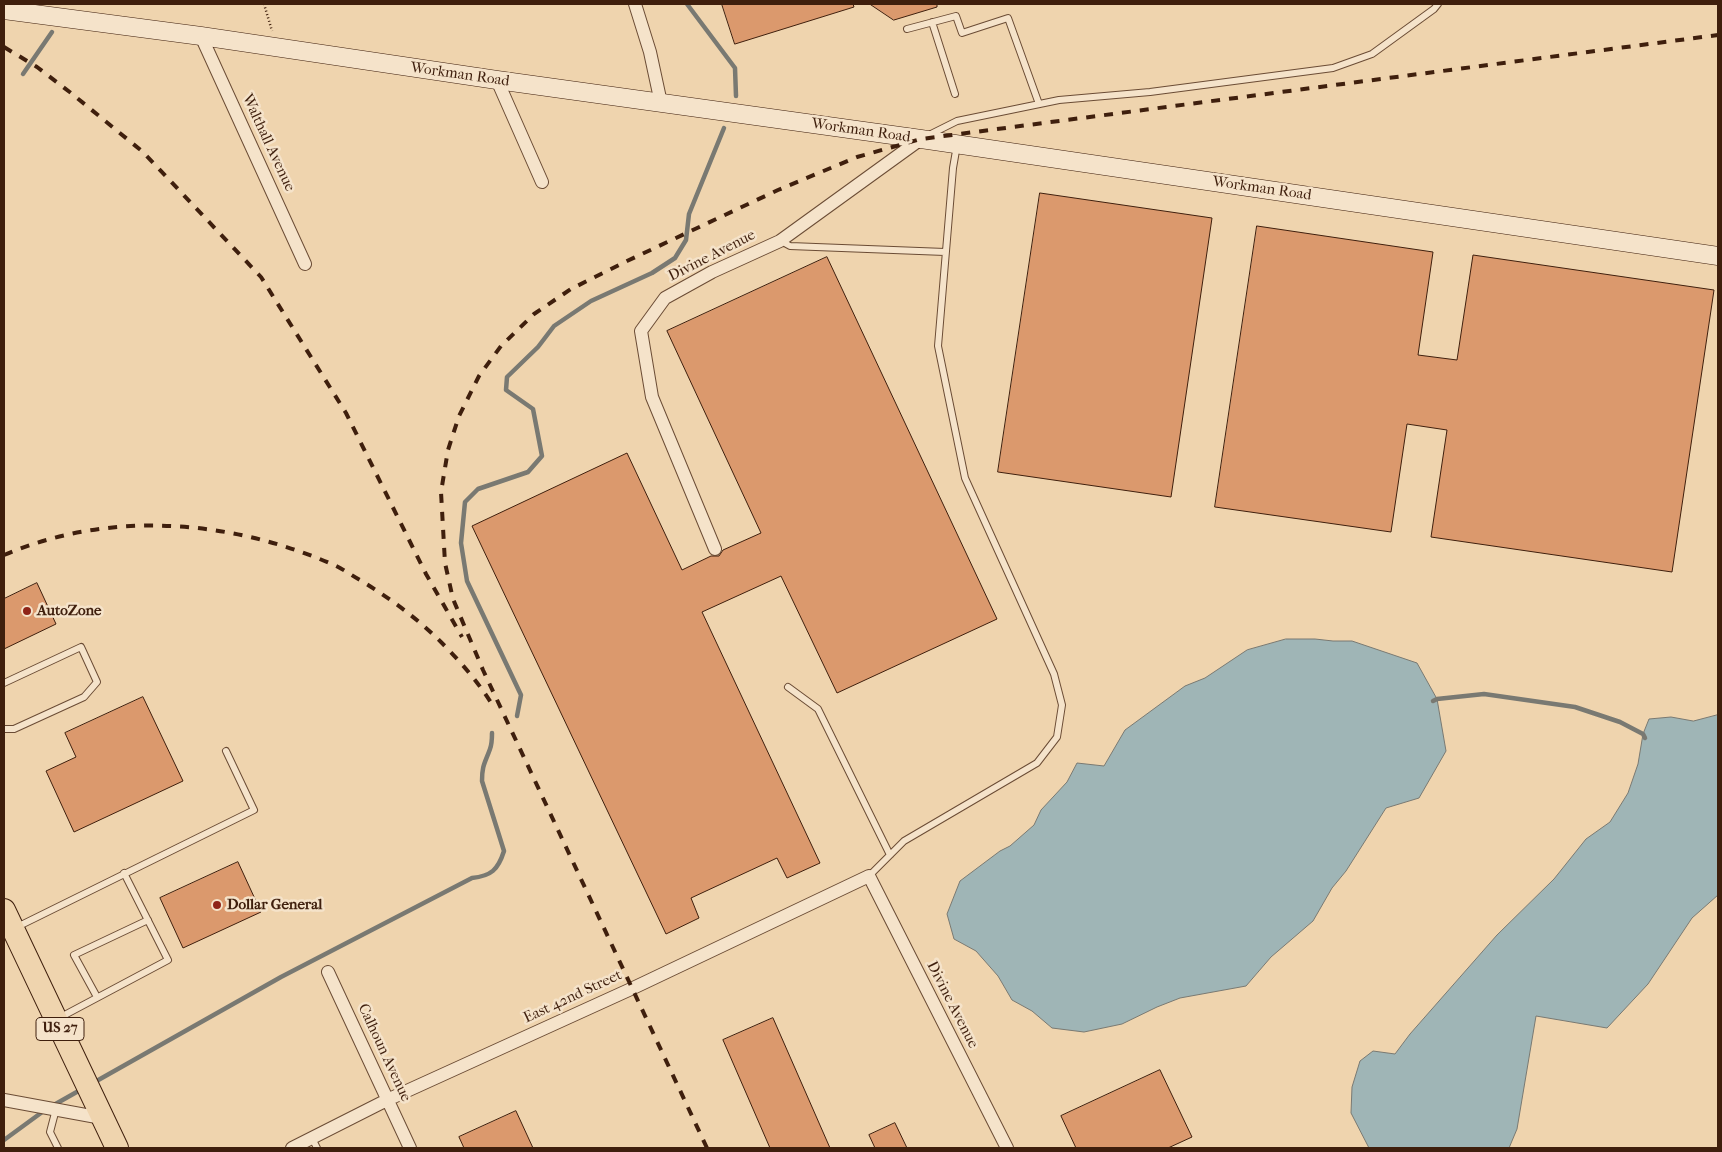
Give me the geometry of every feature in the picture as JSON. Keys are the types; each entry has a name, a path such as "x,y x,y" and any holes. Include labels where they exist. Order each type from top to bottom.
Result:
{"highway":[{"name":"US 27","path":"8,924 117,1148"}],"street":[{"path":"635,4 650,52 661,103"},
{"name":"Workman Road","path":"4,10 201,36 497,80 957,144 1718,256"},
{"name":"Walthall Avenue","path":"201,36 305,264"},
{"path":"497,80 542,182"},
{"name":"Divine Avenue","path":"715,548 652,397 641,331 665,298 712,272 780,240 921,139"},
{"name":"Divine Avenue","path":"868,876 1007,1148"},
{"name":"East 42nd Street","path":"292,1148 314,1143 387,1100 622,993 868,876"},
{"name":"Calhoun Avenue","path":"328,972 410,1148"},
{"path":"4,1100 102,1118"}],"lane":[{"path":"921,139 957,121 1059,100 1150,92 1333,68 1372,54 1434,9 1438,4"},
{"path":"906,29 956,16 962,33 1008,18 1039,104"},
{"path":"932,22 955,94"},
{"path":"868,876 904,841 1037,763 1057,737 1062,706 1054,674 965,478 938,346 952,168 957,144"},
{"path":"780,240 790,246 945,252"},
{"path":"4,683 81,647 97,682 84,698 14,729 4,729"},
{"path":"788,687 818,708 890,855"},
{"path":"8,924 124,873 254,810 226,751"},
{"path":"56,1020 168,960 124,873"},
{"path":"97,997 74,955 148,920"},
{"path":"56,1110 50,1132 58,1148"}],"path":[{"path":"264,4 277,48"}],"shaded area":[{"path":"1286,639 1352,641 1417,663 1437,699 1446,751 1419,798 1386,808 1346,871 1332,888 1313,921 1271,957 1246,986 1180,998 1122,1024 1084,1032 1052,1028 1032,1011 1012,1000 998,976 976,951 954,939 947,914 960,881 1000,851 1010,846 1034,825 1041,810 1067,782 1077,763 1104,766 1125,730 1185,686 1205,678 1247,650"},
{"path":"1718,715 1718,895 1692,918 1648,984 1607,1028 1536,1016 1517,1129 1509,1148 1369,1148 1351,1113 1352,1087 1360,1061 1373,1051 1395,1054 1410,1034 1497,935 1554,879 1586,839 1610,822 1628,793 1638,764 1643,734 1649,719 1671,717 1693,721"}],"building":[{"path":"722,4 853,4 854,7 735,44"},
{"path":"870,4 937,4 937,7 894,20"},
{"path":"1040,193 1212,218 1171,497 998,472"},
{"path":"1257,226 1433,252 1418,355 1457,360 1473,255 1714,290 1672,572 1431,537 1447,430 1407,424 1391,532 1215,507"},
{"path":"827,257 997,619 837,693 781,576 702,612 820,863 787,878 777,858 691,898 699,918 666,934 472,526 627,453 682,570 711,556 719,556 723,550 761,533 667,331"},
{"name":"AutoZone","path":"37,583 56,624 4,649 4,599"},
{"path":"143,697 183,781 74,832 46,771 76,757 65,733"},
{"name":"Dollar General","path":"238,862 261,912 183,948 160,898"},
{"path":"773,1018 830,1148 770,1148 723,1040"},
{"path":"1160,1070 1192,1137 1168,1148 1076,1148 1061,1116"},
{"path":"516,1111 533,1148 464,1148 459,1137"},
{"path":"895,1123 907,1148 875,1148 869,1135"}],"waterway":[{"path":"687,4 735,68 736,96"},
{"path":"23,74 52,32"},
{"path":"517,716 521,695 467,581 461,543 465,502 478,489 528,472 542,456 533,409 506,390 507,377 538,347 554,326 591,301 652,273 675,258 686,240 689,214 724,128"},
{"path":"1433,701 1484,694 1575,707 1620,722 1643,734 1645,738"},
{"path":"93,1083 281,977 472,878 484,876 493,871 504,851 482,781 483,768 491,745 492,733"},
{"path":"52,1106 82,1089"},
{"path":"4,1140 45,1110"}],"railway":[{"path":"707,1148 483,670 453,599 445,563 441,492 448,450 459,416 479,376 501,346 534,314 571,289 627,261 778,190 857,157 921,139 1718,35"},
{"path":"4,47 37,67 143,152 261,277 346,413 426,574 462,637"},
{"path":"4,555 44,541 86,531 127,526 169,526 211,530 253,538 294,550 341,568 381,593 410,615 438,639 460,662 493,706"}],"place":[{"name":"AutoZone","path":"27,611"},
{"name":"Dollar General","path":"217,905"}]}
